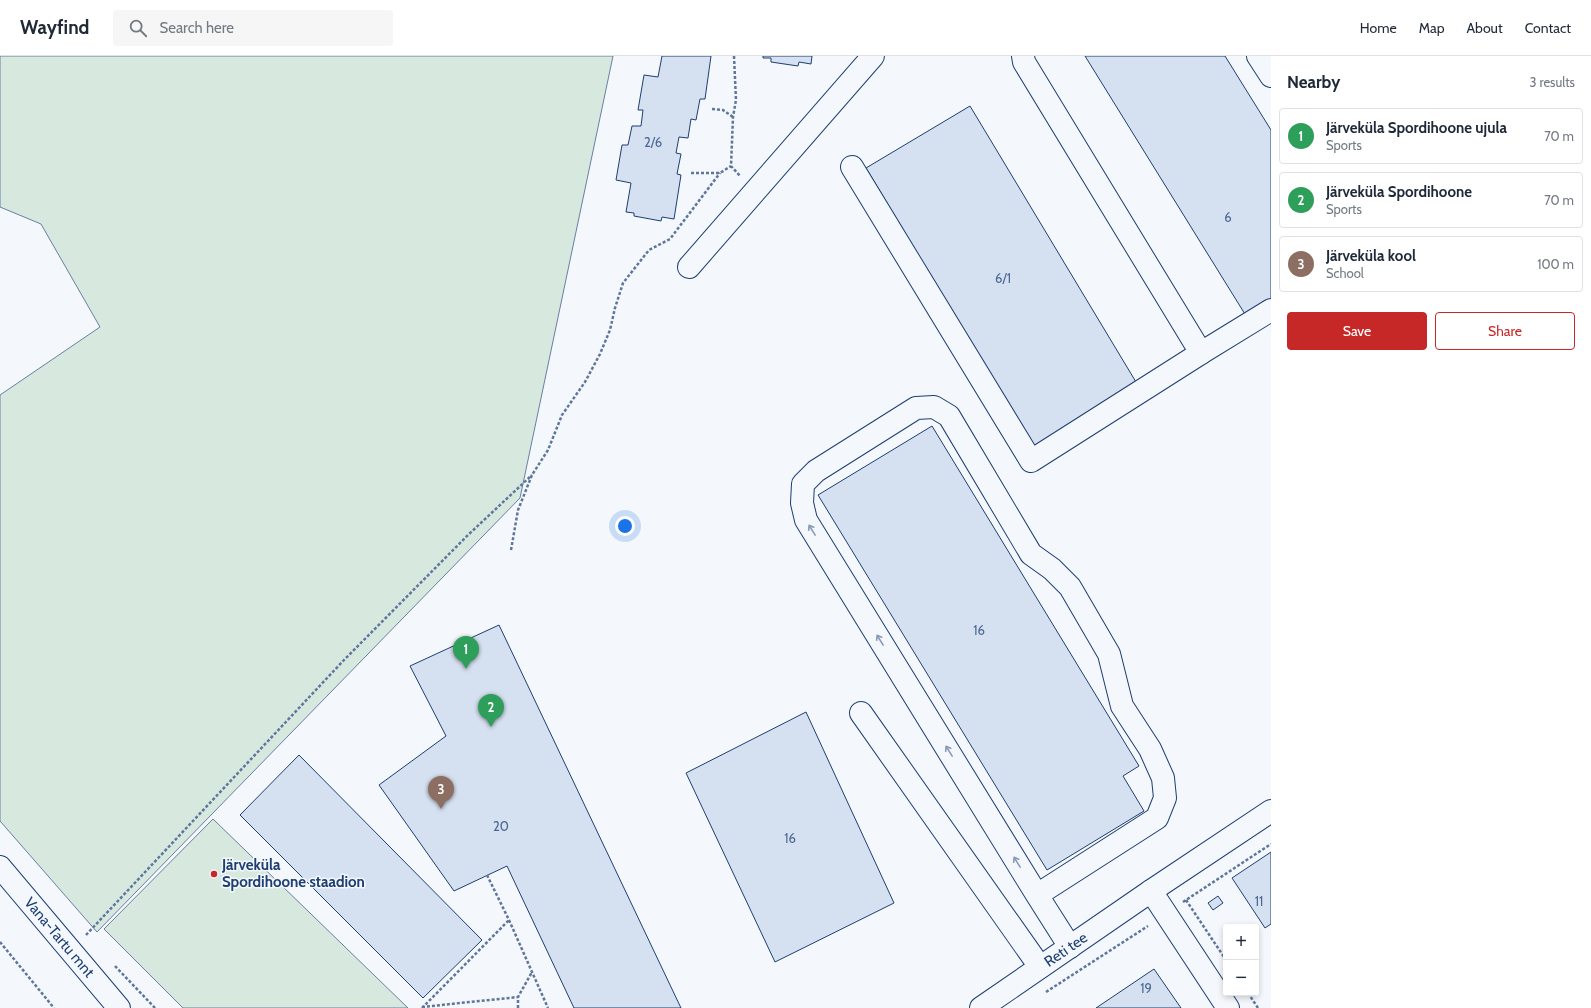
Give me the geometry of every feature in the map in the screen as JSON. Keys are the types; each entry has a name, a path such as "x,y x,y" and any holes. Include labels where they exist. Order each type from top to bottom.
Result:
{"street":[{"path":"689,267 873,56"},
{"path":"1023,56 1024,62 1201,353"},
{"path":"1258,56 1271,76"},
{"path":"852,167 1031,461 1271,310"},
{"path":"1037,895 1157,818 1165,798 1163,778 1150,749 1122,706 1110,654 1070,587 1052,569 1031,554 949,416 934,407 916,408 816,470 803,484 802,504 806,520 1037,895 1070,946"},
{"path":"861,713 1040,967"},
{"name":"Reti tee","path":"981,1008 1070,946 1271,811"},
{"name":"Vana-Tartu mnt","path":"0,867 119,1008"},
{"path":"1151,891 1228,1008"}],"path":[{"path":"734,56 736,100 733,117 731,166 756,191"},
{"path":"712,109 723,110 733,117"},
{"path":"511,550 518,510 532,475 548,450 562,415 585,382 600,354 610,330 615,308 624,283 649,250 670,239 720,173 731,166"},
{"path":"691,173 720,173"},
{"path":"91,940 85,934 186,829 344,660 468,535 532,475"},
{"path":"487,876 509,920 548,1008"},
{"path":"1186,900 1223,956"},
{"path":"422,1008 509,920"},
{"path":"0,942 54,1008"},
{"path":"112,963 154,1008"},
{"path":"518,1008 518,997 532,972"},
{"path":"1250,996 1258,1008"},
{"path":"422,1008 518,997"}],"shaded area":[{"path":"0,56 613,56 520,498 97,932 0,821 0,395 100,327 41,224 0,207"},
{"name":"Järveküla Spordihoone staadion","path":"213,819 408,1008 183,1008 104,929"}],"building":[{"path":"662,56 711,56 705,99 700,99 696,120 691,119 688,138 679,137 676,153 681,154 677,174 681,175 674,219 662,217 661,221 634,216 634,213 626,212 631,183 616,180 622,145 628,145 632,126 641,126 643,110 638,110 644,75 658,77"},
{"path":"763,56 812,56 811,64 799,62 798,66 771,62 771,58 763,58"},
{"path":"1085,56 1225,56 1271,130 1271,305 1248,319"},
{"path":"970,106 1139,387 1036,450 866,168"},
{"path":"932,426 1139,766 1123,776 1144,811 1047,870 818,495"},
{"path":"499,625 681,1008 574,1008 507,866 454,891 379,785 446,736 410,666"},
{"path":"806,712 894,903 775,962 686,773"},
{"path":"299,755 482,940 423,998 240,815"},
{"path":"1271,852 1271,924 1265,928 1232,878"},
{"path":"1218,896 1223,903 1213,910 1208,903"},
{"path":"1154,969 1181,1008 1096,1008"}],"place":[{"name":"Järveküla Spordihoone ujula","path":"466,669"},
{"name":"Järveküla Spordihoone","path":"491,727"},
{"name":"Järveküla kool","path":"441,809"},
{"name":"Järveküla Spordihoone staadion","path":"214,874"}]}
